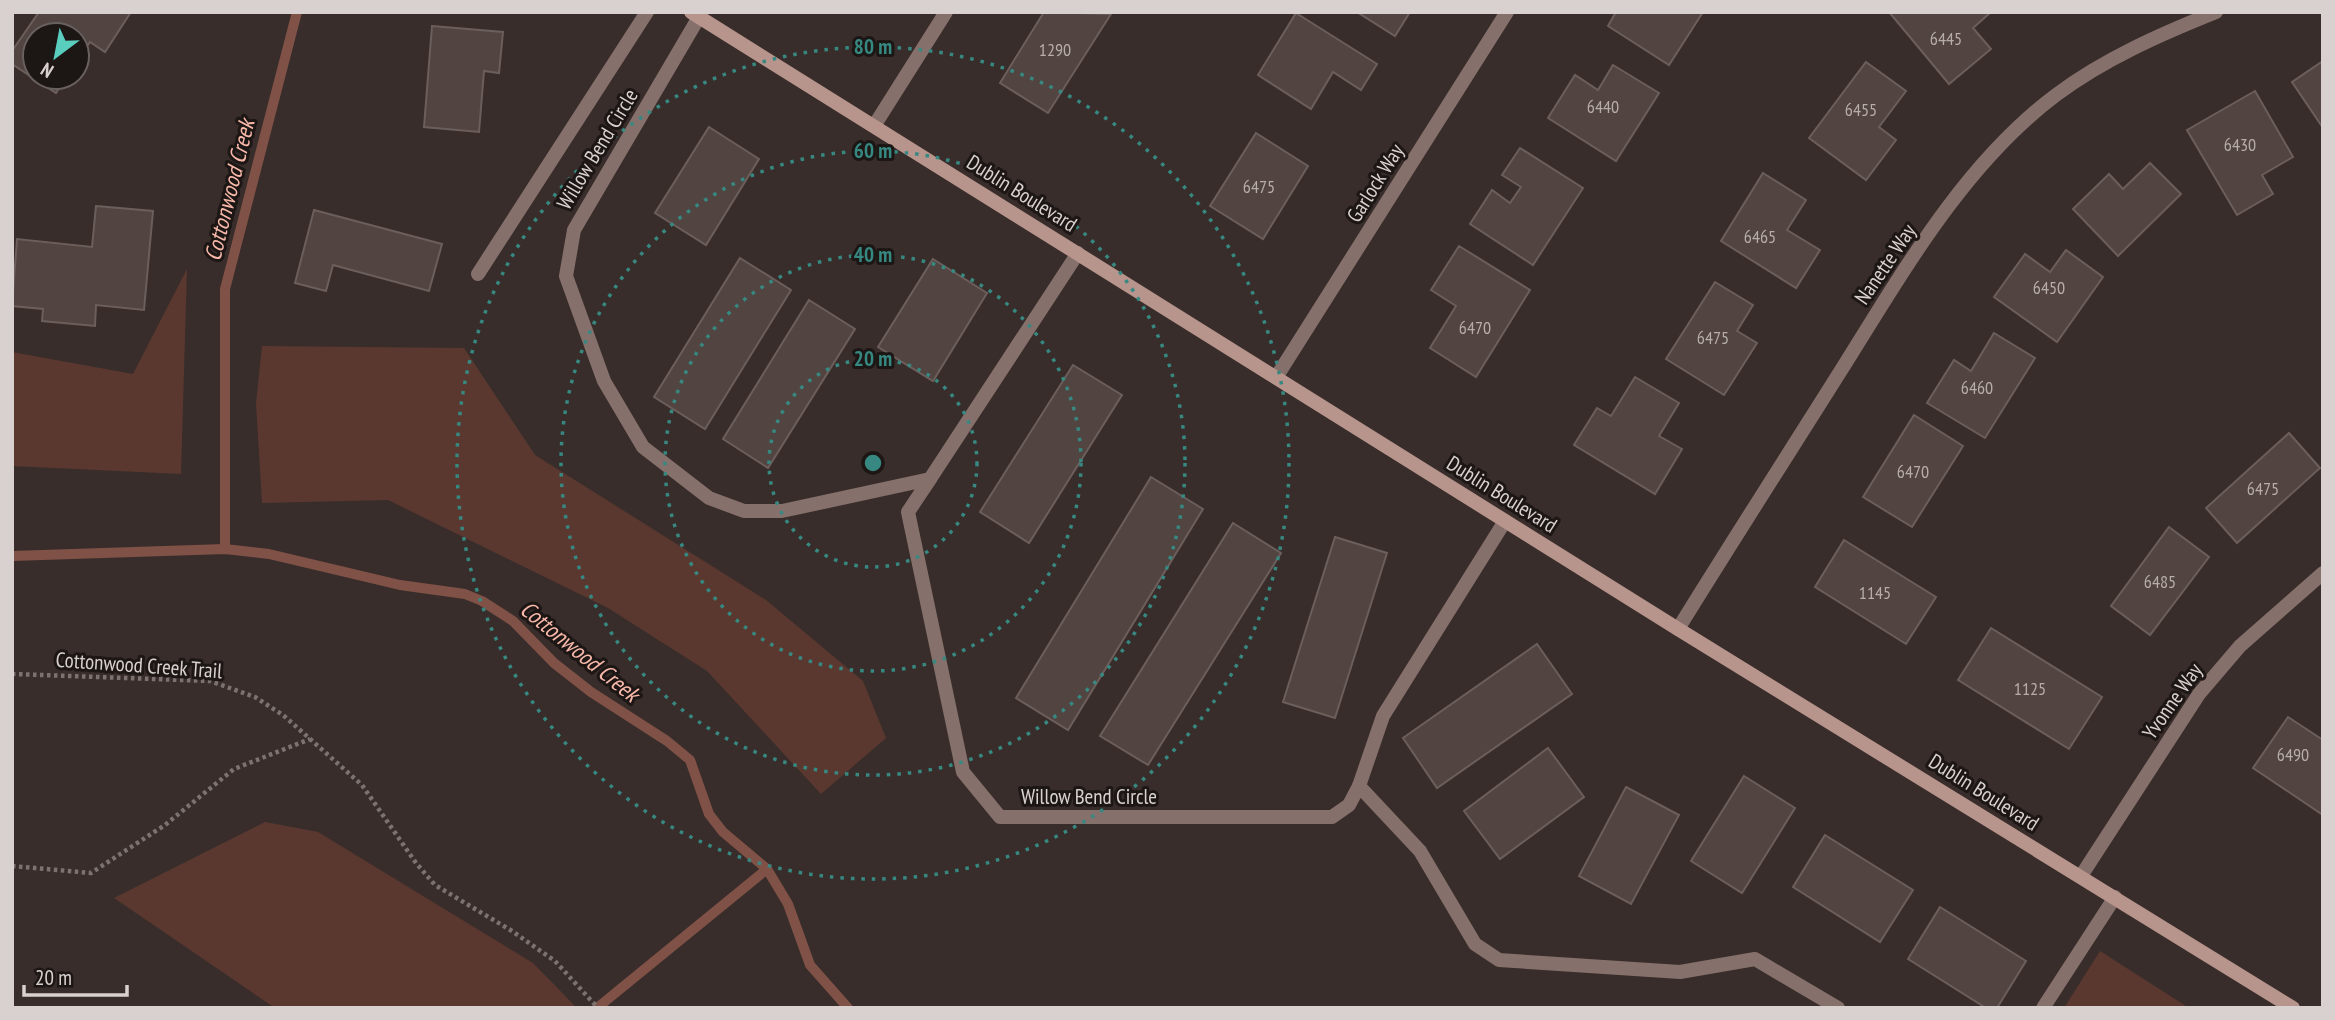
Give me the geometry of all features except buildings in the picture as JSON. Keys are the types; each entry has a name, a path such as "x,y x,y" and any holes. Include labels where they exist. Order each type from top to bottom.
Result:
{"main road":[{"name":"Dublin Boulevard","path":"695,15 1277,376 1678,629 2293,1008"}],"street":[{"path":"478,274 647,12"},
{"path":"874,126 946,12"},
{"name":"Garlock Way","path":"1277,376 1507,12"},
{"name":"Nanette Way","path":"1678,629 1903,271 1984,164 2055,96 2091,71 2177,28 2216,12"},
{"name":"Willow Bend Circle","path":"695,15 574,230 566,276 604,381 643,447 709,498 744,511 782,511 930,479"},
{"name":"Willow Bend Circle","path":"1077,253 908,512 963,772 1000,817 1332,817 1349,805 1359,786 1383,716 1505,521"},
{"name":"Yvonne Way","path":"2081,876 2199,694 2241,646 2323,573"},
{"path":"1359,786 1420,851 1475,944 1499,960 1680,972 1755,959 1838,1008"},
{"path":"2043,1008 2115,897"}],"path":[{"name":"Cottonwood Creek Trail","path":"12,674 224,683 269,705 362,785 415,863 435,885 541,951 587,993 598,1008"},
{"path":"12,866 91,873 165,825 234,769 310,738"}],"shaded area":[{"path":"187,269 181,474 12,466 12,352 133,374"},
{"path":"262,346 464,348 535,455 766,600 863,681 886,738 821,794 707,671 608,608 388,500 262,503 256,403"},
{"path":"265,822 318,832 533,963 577,1008 275,1008 114,898"},
{"path":"2100,951 2189,1008 2064,1008"}],"waterway":[{"name":"Cottonwood Creek","path":"225,549 225,289 297,12"},
{"name":"Cottonwood Creek","path":"12,556 225,549 269,554 400,585 465,594 482,601 513,621 554,663 591,692 667,741 690,760 709,814 723,832 767,869 788,904 810,965 848,1008"},
{"path":"597,1008 767,869"}]}
